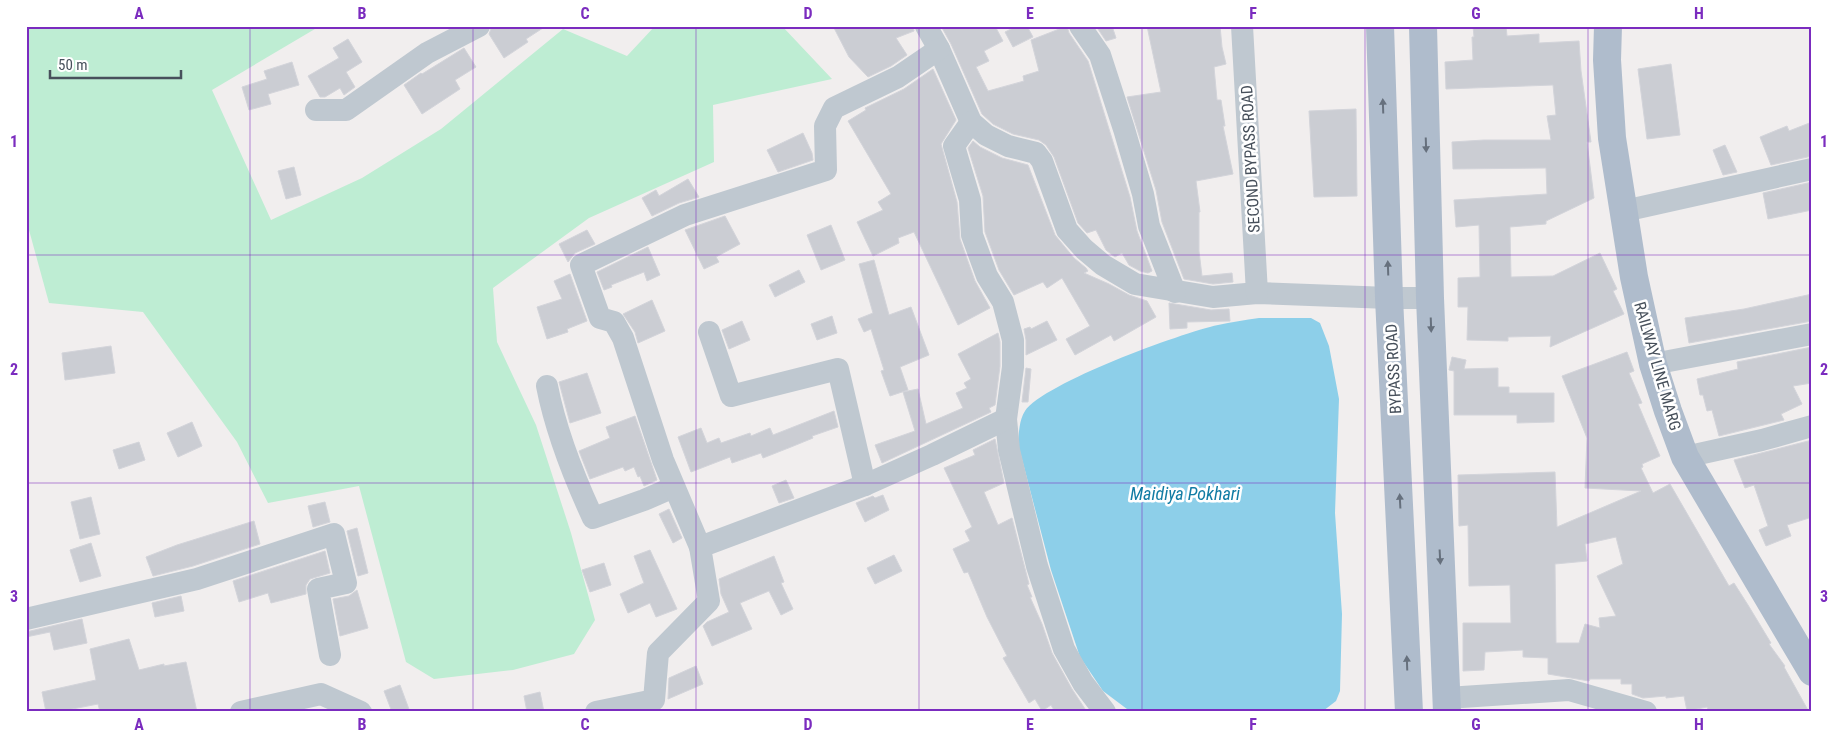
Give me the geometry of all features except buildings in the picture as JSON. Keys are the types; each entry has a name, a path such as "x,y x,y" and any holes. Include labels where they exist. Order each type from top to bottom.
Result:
{"main road":[{"name":"BYPASS ROAD","path":"1380,26 1389,298 1409,712"},
{"path":"1423,26 1430,298 1447,705"},
{"name":"RAILWAY LINE MARG","path":"1608,26 1607,60 1612,138 1634,276 1653,364 1685,458 1812,672"}],"street":[{"path":"316,110 346,110 427,54 479,26"},
{"path":"926,26 939,49 971,122 986,135 1008,146 1036,152 1042,161 1067,230 1084,249 1103,265 1135,284 1213,297 1257,293 1430,298"},
{"path":"1080,26 1100,55 1143,194 1149,226 1175,292"},
{"name":"SECOND BYPASS ROAD","path":"1242,26 1257,293"},
{"path":"596,712 654,700 658,653 710,601 700,547 663,460 623,338 614,322 600,318 581,264 685,216 826,170 825,126 834,108 898,76 939,49"},
{"path":"971,122 954,146 970,200 972,235 987,276 1003,302 1013,340 1013,367 1006,419 1009,450 1018,492 1037,566 1064,649 1083,683 1105,712"},
{"path":"1624,211 1812,169"},
{"path":"708,332 731,396 838,369 865,485"},
{"path":"1653,364 1812,334"},
{"path":"546,386 551,408 574,476 593,518 674,487"},
{"path":"700,547 865,485 1006,419"},
{"path":"1685,458 1812,426"},
{"path":"26,619 197,579 334,534 346,582 318,589 330,654"},
{"path":"1447,705 1569,690 1646,712"},
{"path":"241,712 321,694 361,712"}],"green space":[{"path":"26,26 320,26 212,90 271,220 362,178 441,129 563,29 627,56 655,26 782,26 832,79 713,105 714,162 589,218 493,288 497,342 536,425 571,533 595,620 574,654 513,670 434,679 406,662 359,486 268,503 237,442 143,312 49,303 29,230 26,230"}],"water":[{"name":"Maidiya Pokhari","path":"1259,318 1311,318 1320,323 1329,346 1339,399 1335,513 1342,614 1340,691 1336,701 1323,711 1131,712 1103,691 1080,657 1051,570 1018,444 1022,418 1025,411 1037,400 1058,387 1115,360 1200,330"}]}
